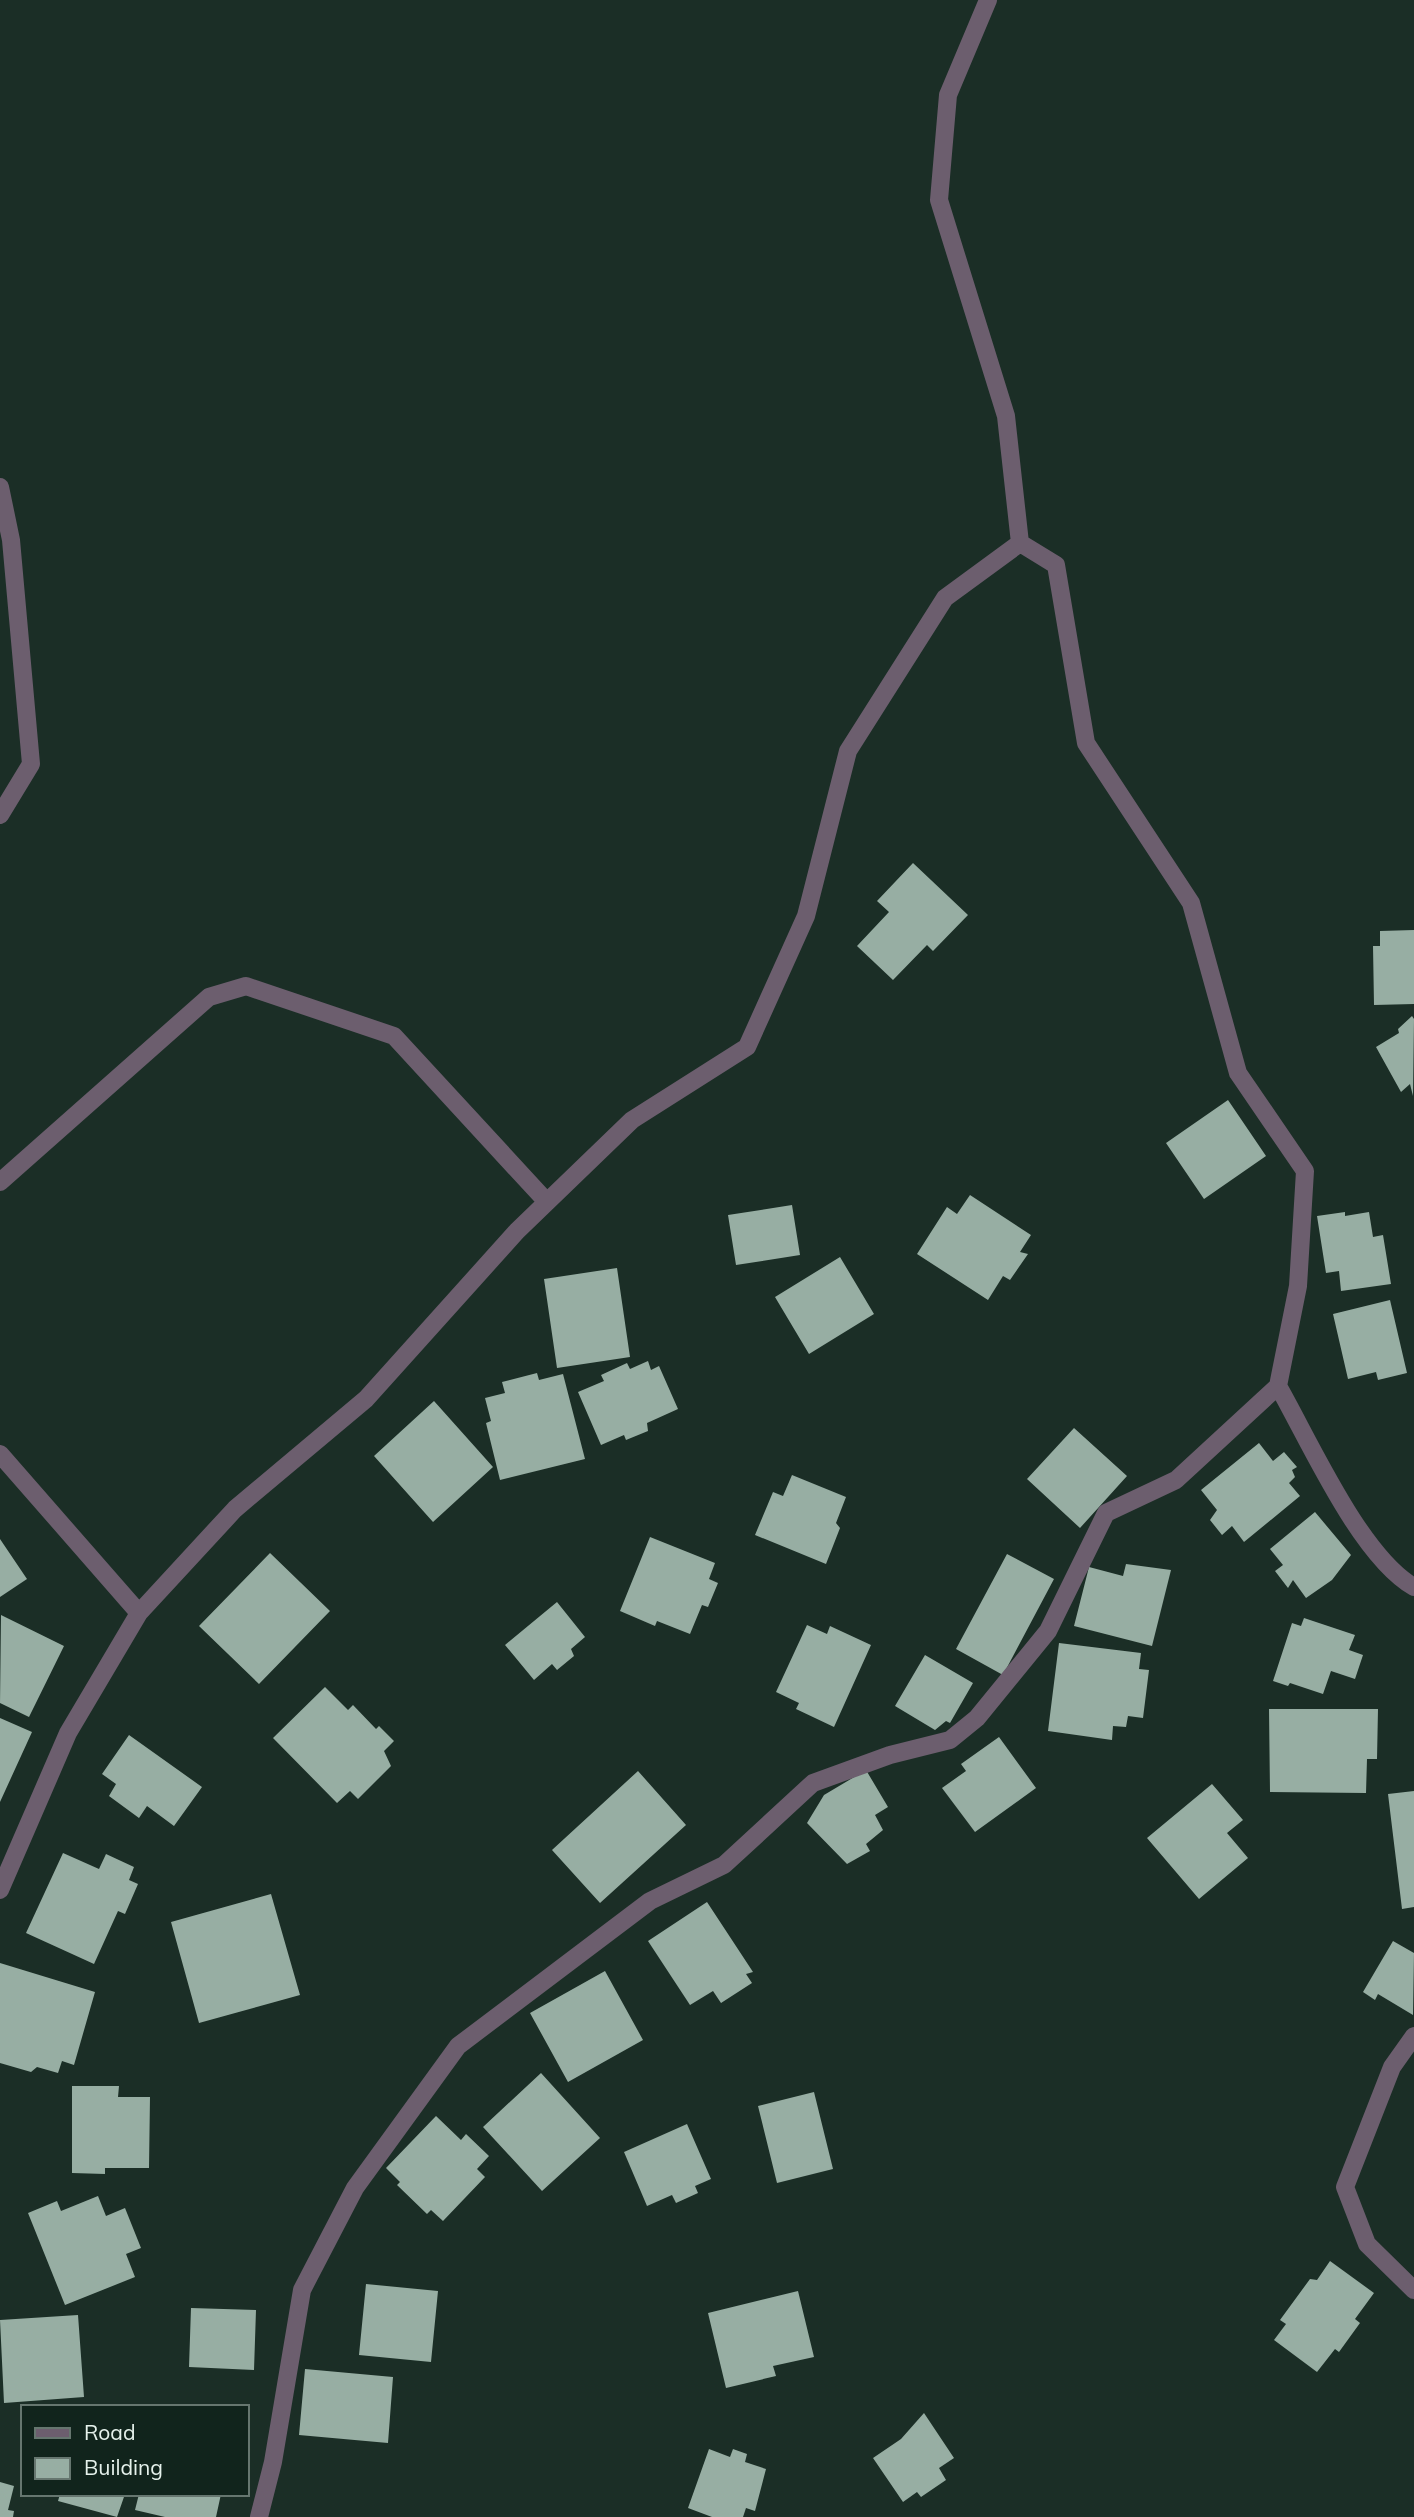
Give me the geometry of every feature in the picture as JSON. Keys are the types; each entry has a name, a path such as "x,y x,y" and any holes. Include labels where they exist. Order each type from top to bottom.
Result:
{"street":[{"path":"988,0 948,95 939,200 1006,416 1020,543"},
{"path":"0,487 11,540 31,764 0,815"},
{"path":"0,1890 68,1733 139,1613 235,1509 366,1399 517,1231 632,1120 747,1047 806,916 848,751 944,598 1020,543"},
{"path":"259,2517 273,2462 302,2290 355,2188 458,2046 650,1901 724,1865 814,1783 890,1755 950,1740 968,1725 1048,1632 1106,1513 1176,1480 1279,1386 1298,1286 1305,1171 1238,1073 1191,903 1086,743 1056,565 1020,543"},
{"path":"0,1182 209,998 246,986 394,1036 547,1202"},
{"path":"1279,1386 1368,1546 1401,1579 1414,1587"},
{"path":"0,1454 139,1613"},
{"path":"1414,2036 1392,2067 1345,2187 1367,2244 1414,2290"}],"building":[{"path":"913,863 968,915 933,951 927,945 893,980 857,946 889,912 877,901"},
{"path":"1414,930 1414,1004 1374,1005 1373,946 1380,946 1380,931"},
{"path":"1412,1016 1413,1096 1410,1084 1401,1092 1376,1047 1399,1033 1398,1029"},
{"path":"1228,1100 1266,1156 1204,1199 1166,1143"},
{"path":"970,1195 1031,1235 1020,1252 1028,1254 1010,1280 1003,1276 988,1300 917,1254 947,1207 957,1214"},
{"path":"792,1205 800,1255 736,1265 728,1215"},
{"path":"1345,1212 1345,1216 1369,1212 1373,1237 1383,1235 1391,1284 1341,1291 1339,1271 1326,1273 1317,1216"},
{"path":"840,1257 874,1314 809,1354 775,1297"},
{"path":"617,1268 630,1357 557,1368 544,1279"},
{"path":"1390,1300 1407,1373 1378,1380 1376,1372 1348,1379 1333,1314"},
{"path":"648,1361 651,1370 659,1366 678,1409 647,1423 648,1431 626,1440 624,1435 601,1445 578,1392 604,1381 601,1375 627,1363 630,1369"},
{"path":"537,1373 539,1380 563,1374 585,1459 500,1480 486,1423 491,1421 485,1398 505,1393 502,1382"},
{"path":"434,1401 493,1467 433,1522 374,1456"},
{"path":"1074,1428 1127,1476 1080,1528 1027,1479"},
{"path":"1259,1443 1273,1461 1284,1452 1297,1467 1292,1470 1295,1477 1289,1483 1300,1496 1244,1542 1232,1526 1222,1535 1210,1520 1217,1510 1201,1490"},
{"path":"792,1475 846,1497 836,1523 840,1528 826,1564 755,1535 773,1492 783,1496"},
{"path":"1315,1512 1351,1555 1332,1580 1306,1598 1293,1580 1288,1588 1275,1571 1283,1565 1270,1549"},
{"path":"650,1537 715,1563 709,1579 718,1583 708,1607 702,1605 690,1634 657,1621 655,1626 620,1611"},
{"path":"0,1539 27,1579 0,1597"},
{"path":"270,1553 330,1611 259,1684 199,1626"},
{"path":"1007,1554 1054,1579 1003,1675 956,1649"},
{"path":"1126,1564 1171,1570 1152,1646 1074,1626 1089,1567 1123,1576"},
{"path":"557,1602 585,1637 571,1649 574,1656 557,1670 552,1664 534,1680 505,1645"},
{"path":"1,1615 64,1646 29,1717 0,1703"},
{"path":"1304,1618 1355,1635 1349,1650 1363,1655 1355,1679 1331,1671 1323,1694 1290,1683 1288,1686 1273,1681 1292,1623 1301,1626"},
{"path":"807,1625 827,1634 830,1626 871,1645 834,1727 796,1709 799,1703 776,1692"},
{"path":"1059,1643 1141,1653 1139,1669 1149,1670 1143,1718 1128,1716 1126,1727 1113,1726 1112,1740 1048,1731"},
{"path":"925,1655 973,1683 950,1723 946,1721 935,1730 895,1706"},
{"path":"325,1687 348,1710 353,1705 376,1729 379,1726 394,1741 384,1751 391,1766 358,1799 350,1791 337,1803 273,1738"},
{"path":"1269,1709 1378,1709 1377,1759 1367,1759 1366,1793 1270,1792"},
{"path":"0,1718 32,1732 0,1802"},
{"path":"129,1735 202,1787 174,1826 147,1806 139,1818 109,1796 116,1784 102,1774"},
{"path":"999,1737 1036,1788 975,1832 942,1788 966,1771 961,1764"},
{"path":"866,1770 888,1807 875,1815 883,1830 866,1844 870,1851 847,1864 807,1823 824,1795"},
{"path":"638,1771 686,1825 600,1903 552,1850"},
{"path":"1212,1784 1243,1820 1227,1833 1248,1858 1199,1899 1147,1838"},
{"path":"1414,1791 1414,1907 1402,1909 1388,1794"},
{"path":"63,1853 99,1869 106,1854 134,1867 129,1880 138,1884 125,1914 118,1911 94,1964 26,1933"},
{"path":"271,1894 300,1995 199,2023 171,1922"},
{"path":"707,1902 753,1972 746,1974 752,1983 721,2003 713,1991 690,2005 648,1941"},
{"path":"1393,1941 1414,1953 1413,2015 1378,1994 1375,2000 1363,1992"},
{"path":"0,1963 95,1992 74,2065 62,2061 58,2073 37,2067 31,2072 0,2063"},
{"path":"605,1971 643,2040 568,2082 530,2013"},
{"path":"541,2073 600,2138 542,2191 483,2127"},
{"path":"72,2086 119,2086 118,2097 150,2097 149,2168 105,2168 105,2174 72,2173"},
{"path":"814,2092 833,2169 777,2183 758,2106"},
{"path":"436,2116 461,2140 466,2134 489,2156 477,2169 485,2177 443,2221 431,2210 427,2214 397,2185 400,2182 386,2168"},
{"path":"687,2124 711,2179 695,2186 698,2193 676,2203 672,2195 647,2206 624,2152"},
{"path":"98,2196 106,2216 125,2208 141,2248 126,2254 135,2277 65,2305 28,2213 57,2201 61,2211"},
{"path":"1330,2261 1374,2293 1355,2319 1360,2323 1339,2352 1335,2349 1317,2372 1274,2340 1286,2324 1280,2320 1310,2279 1317,2280"},
{"path":"366,2284 438,2291 431,2362 359,2355"},
{"path":"798,2291 814,2357 773,2366 776,2376 726,2388 708,2313"},
{"path":"191,2308 256,2310 254,2370 189,2367"},
{"path":"78,2315 84,2397 4,2403 0,2320"},
{"path":"305,2369 393,2377 388,2443 299,2435"},
{"path":"924,2413 954,2458 939,2468 946,2480 921,2497 917,2492 903,2502 873,2458 901,2439"},
{"path":"709,2449 730,2457 733,2449 747,2454 745,2462 766,2469 755,2511 746,2508 743,2517 712,2517 688,2508"},
{"path":"0,2482 14,2486 8,2510 14,2511 13,2517 0,2517"},
{"path":"59,2496 124,2496 117,2517 58,2501"},
{"path":"138,2496 221,2496 216,2517 165,2517 135,2510"}]}
